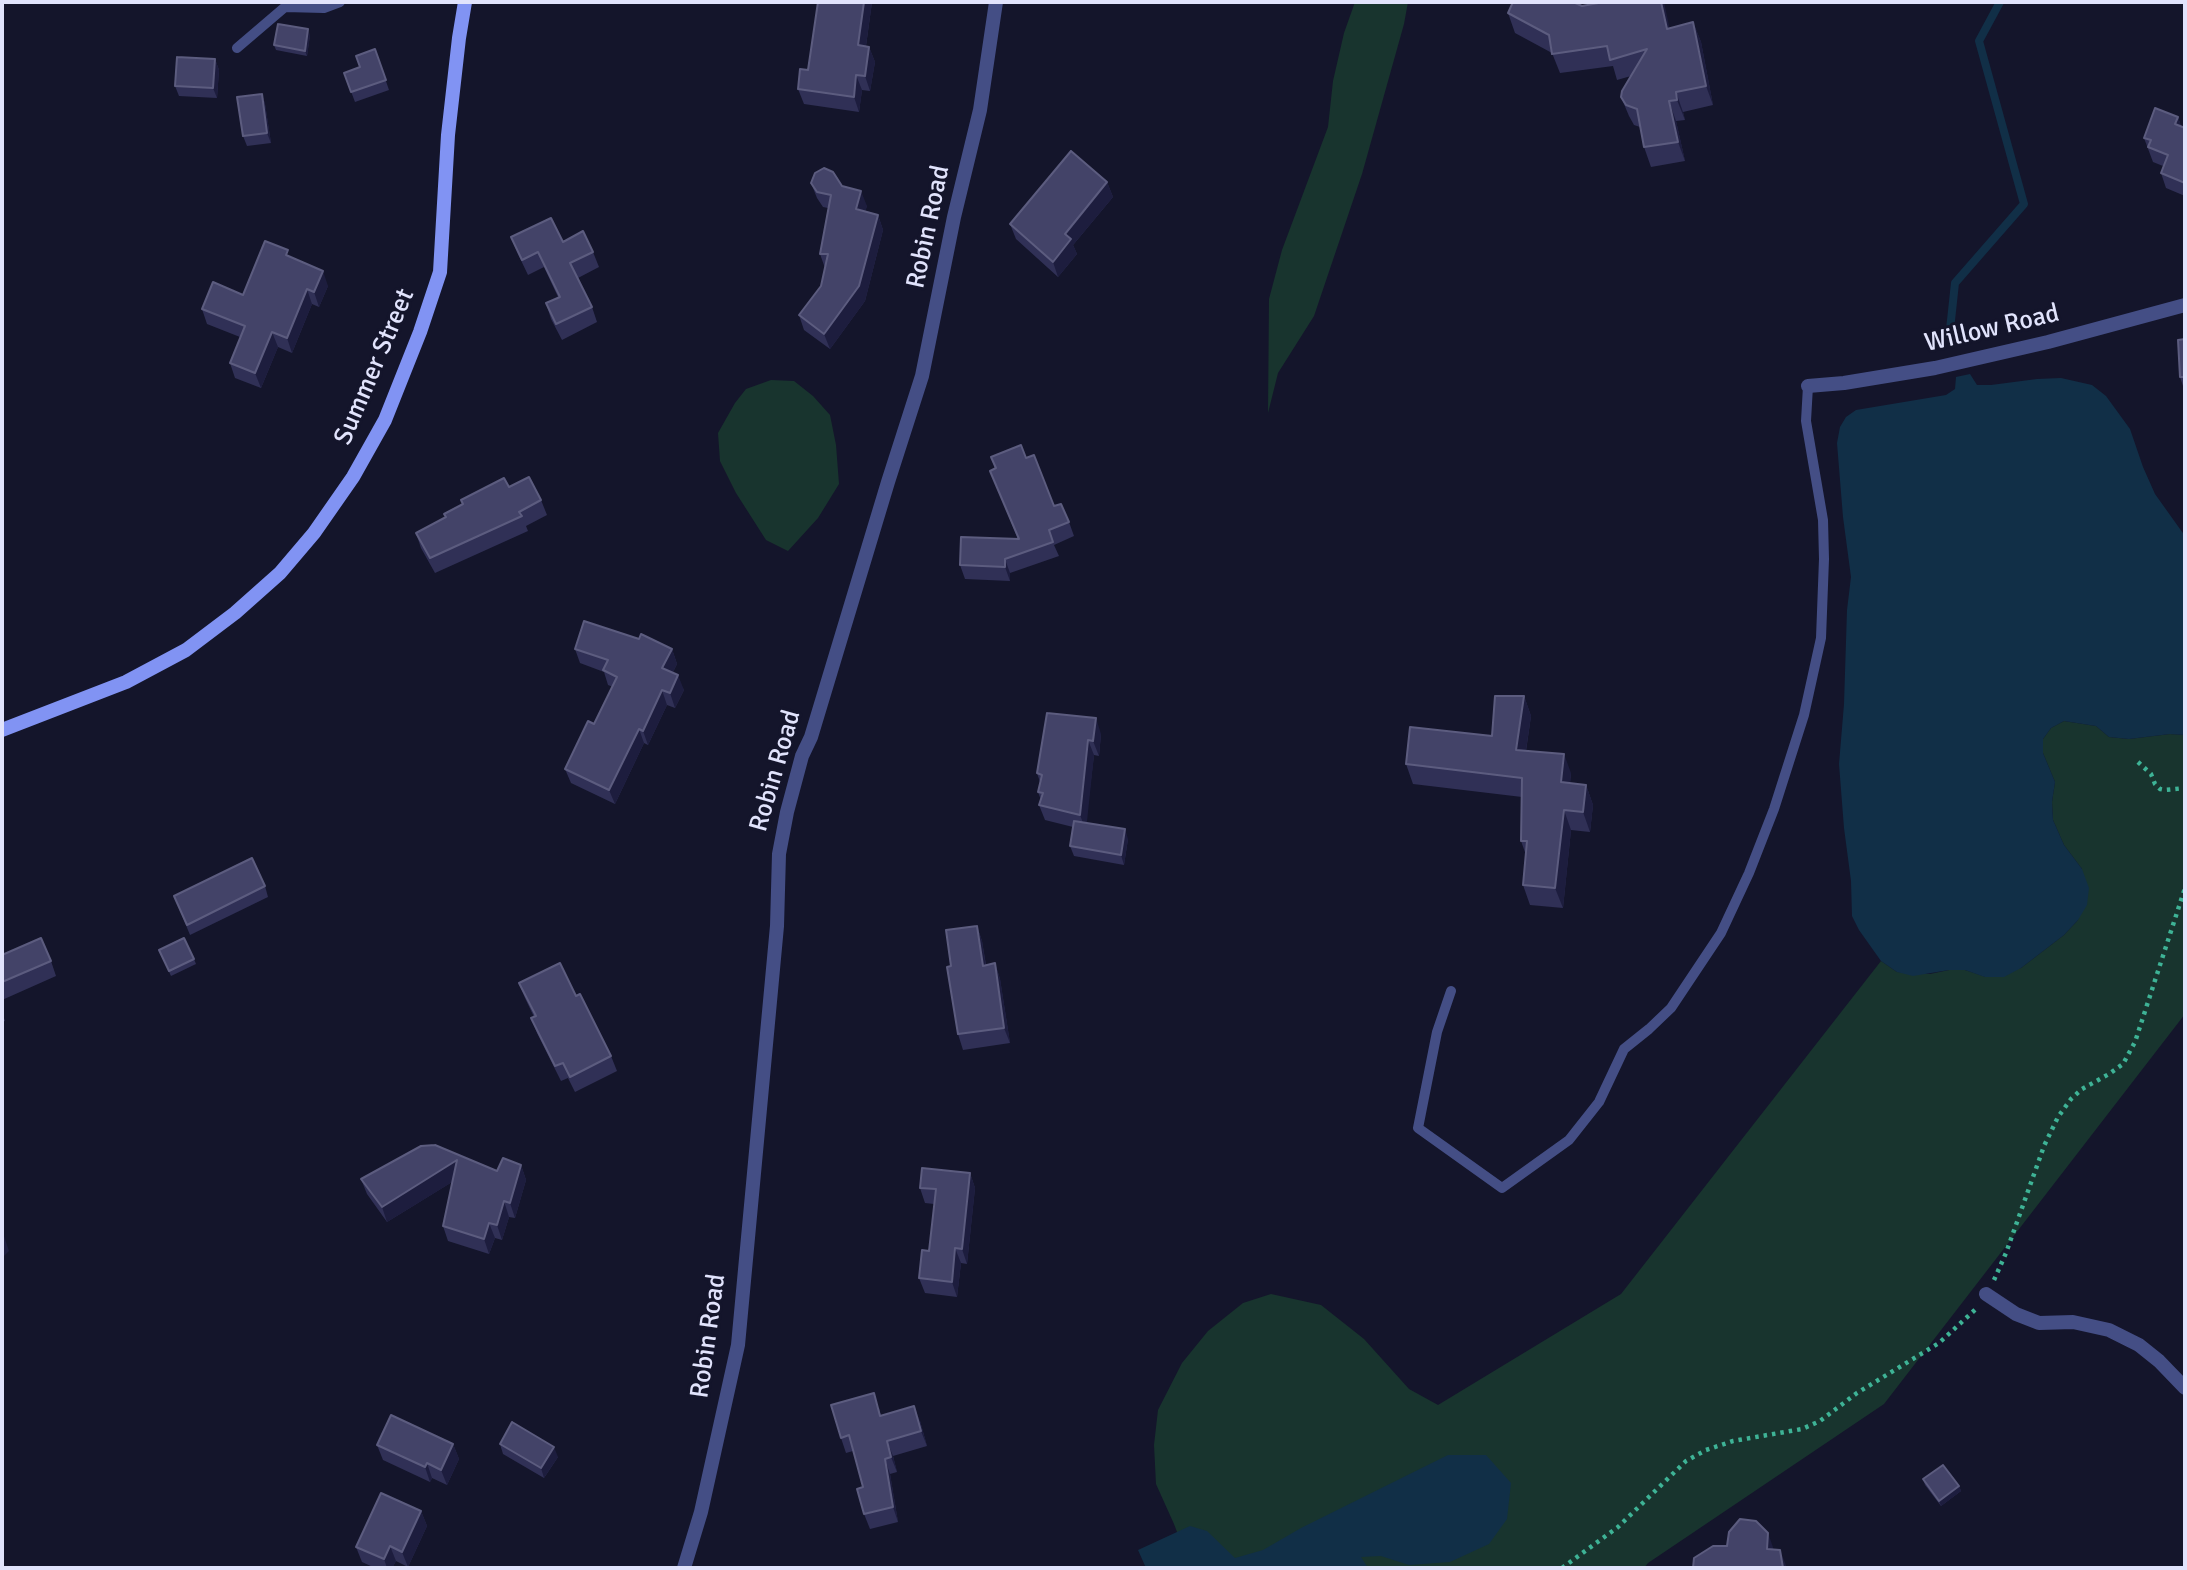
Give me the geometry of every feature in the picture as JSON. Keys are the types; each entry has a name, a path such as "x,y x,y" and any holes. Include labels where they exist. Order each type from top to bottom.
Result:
{"street":[{"name":"Summer Street","path":"2,730 126,682 186,650 235,613 280,573 314,533 353,477 385,420 420,332 440,272 448,135 465,2"},
{"name":"Robin Road","path":"684,1568 701,1512 738,1345 777,926 779,854 787,812 802,756 811,737 887,482 922,376 954,216 980,110 996,2"},
{"name":"Willow Road","path":"1808,386 1935,368 2048,342 2185,305"},
{"path":"1986,1294 2017,1314 2039,1323 2073,1322 2109,1330 2139,1345 2185,1388"}],"lane":[{"path":"237,48 285,7 324,8 340,2"},
{"path":"1451,991 1437,1032 1418,1128 1503,1188 1569,1140 1599,1102 1624,1049 1671,1008 1721,933 1749,873 1774,809 1804,715 1821,638 1824,559 1822,520 1806,421 1808,386"}],"path":[{"path":"2138,762 2151,774 2160,789 2185,788"},
{"path":"1562,1568 1618,1527 1686,1461 1706,1450 1733,1441 1802,1429 1820,1421 1857,1393 1939,1343 1978,1307 1999,1272 2044,1146 2059,1117 2071,1098 2123,1064 2135,1042 2185,888"}],"green space":[{"path":"1355,2 1408,2 1362,174 1314,316 1278,373 1268,413 1269,299 1282,250 1328,127 1333,81 1344,33"},
{"path":"771,380 794,381 813,396 830,415 836,445 839,484 818,518 788,551 766,540 736,493 720,461 718,433 735,403 746,389"},
{"path":"2064,721 2096,726 2109,737 2129,739 2185,735 2185,1014 1884,1404 1644,1568 1175,1568 1187,1558 1156,1484 1154,1445 1158,1410 1182,1363 1208,1331 1243,1303 1271,1294 1321,1305 1364,1339 1409,1389 1438,1405 1621,1294 1881,961 1897,972 1930,974 1965,970 1986,977 2021,968 2064,935 2078,920 2082,869 2064,845 2053,820 2055,782 2043,753 2043,739 2051,728"}],"water":[{"path":"1970,374 1977,385 2061,378 2092,385 2106,396 2130,429 2155,494 2185,536 2185,735 2129,739 2109,737 2096,726 2064,721 2051,728 2043,739 2043,753 2055,782 2053,820 2064,845 2082,869 2089,888 2087,905 2064,935 2021,968 2004,977 1985,977 1965,970 1913,976 1897,972 1881,961 1852,916 1839,764 1851,577 1837,443 1840,427 1846,417 1856,410 1946,395 1955,389 1956,377"},
{"path":"1448,1455 1486,1455 1511,1483 1507,1519 1489,1544 1450,1562 1409,1565 1381,1556 1361,1557 1368,1568 1146,1568 1138,1550 1190,1526 1207,1531 1235,1558 1263,1550 1301,1528"}],"building":[{"path":"818,2 864,2 858,45 869,47 865,76 856,75 854,97 798,89 800,69 808,70"},
{"path":"1513,2 1573,2 1582,6 1604,2 1661,2 1667,29 1693,22 1706,86 1676,92 1677,100 1669,101 1678,142 1644,147 1637,109 1626,105 1621,97 1647,49 1610,60 1607,46 1552,54 1549,35 1508,13"},
{"path":"278,24 308,29 305,51 274,45"},
{"path":"375,49 386,80 351,92 344,73 360,67 356,56"},
{"path":"177,57 215,59 213,88 175,86"},
{"path":"262,94 267,133 243,136 237,97"},
{"path":"2155,108 2178,117 2175,124 2185,128 2185,183 2161,173 2168,155 2148,147 2151,140 2144,138"},
{"path":"1071,151 1107,182 1065,234 1071,239 1053,262 1010,224"},
{"path":"824,168 833,172 842,186 861,191 856,209 878,215 859,286 824,334 799,315 821,286 828,254 820,254 831,195 817,192 811,183 815,173"},
{"path":"551,218 563,242 583,231 593,252 570,263 592,307 556,324 546,303 560,297 538,252 522,260 511,237"},
{"path":"265,241 288,250 286,255 323,271 314,292 307,289 287,338 272,332 255,373 230,363 245,326 202,309 213,282 243,295"},
{"path":"2185,339 2185,377 2180,377 2178,340"},
{"path":"1021,445 1026,458 1034,455 1054,506 1061,504 1069,522 1049,530 1053,542 1005,559 1005,567 960,565 961,537 1019,539 990,471 996,468 991,457"},
{"path":"529,477 541,500 519,512 522,516 430,558 416,533 446,517 444,514 463,504 461,500 504,478 509,487"},
{"path":"584,621 639,639 641,634 672,649 662,668 678,675 670,693 662,690 643,731 639,729 609,790 565,769 588,721 594,724 617,677 603,670 608,660 575,649"},
{"path":"1495,696 1524,696 1516,750 1564,754 1561,782 1586,785 1583,812 1564,810 1555,888 1523,885 1527,841 1521,841 1522,778 1406,764 1410,727 1492,736"},
{"path":"1047,713 1096,718 1093,741 1088,740 1080,815 1039,805 1043,793 1038,792 1042,775 1037,773"},
{"path":"1074,821 1125,829 1121,855 1070,846"},
{"path":"252,858 265,886 187,925 174,896"},
{"path":"977,926 983,966 995,963 1004,1028 958,1034 947,967 951,966 946,930"},
{"path":"41,938 51,961 2,982 2,955"},
{"path":"184,938 194,959 169,971 159,950"},
{"path":"560,963 576,996 580,994 611,1056 570,1077 563,1063 555,1066 531,1018 536,1016 519,983"},
{"path":"435,1145 497,1171 503,1158 521,1165 510,1203 504,1201 497,1225 489,1223 484,1239 443,1226 457,1160 382,1207 361,1179 421,1146"},
{"path":"922,1168 970,1173 962,1249 955,1248 952,1282 919,1278 922,1250 929,1251 936,1189 920,1188"},
{"path":"874,1393 880,1416 914,1406 921,1431 887,1441 891,1457 885,1459 893,1507 864,1514 857,1489 863,1487 849,1435 841,1438 831,1405"},
{"path":"391,1415 453,1444 441,1470 427,1463 425,1467 377,1445"},
{"path":"512,1422 554,1447 541,1468 500,1444"},
{"path":"1943,1465 1959,1486 1939,1501 1923,1479"},
{"path":"381,1493 421,1511 402,1552 390,1546 384,1559 356,1547"},
{"path":"1740,1519 1756,1521 1768,1533 1767,1549 1780,1550 1783,1568 1693,1568 1694,1558 1713,1546 1727,1546 1729,1532"}],"waterway":[{"path":"1949,339 1955,283 2024,204 1979,41 2000,2"}]}
